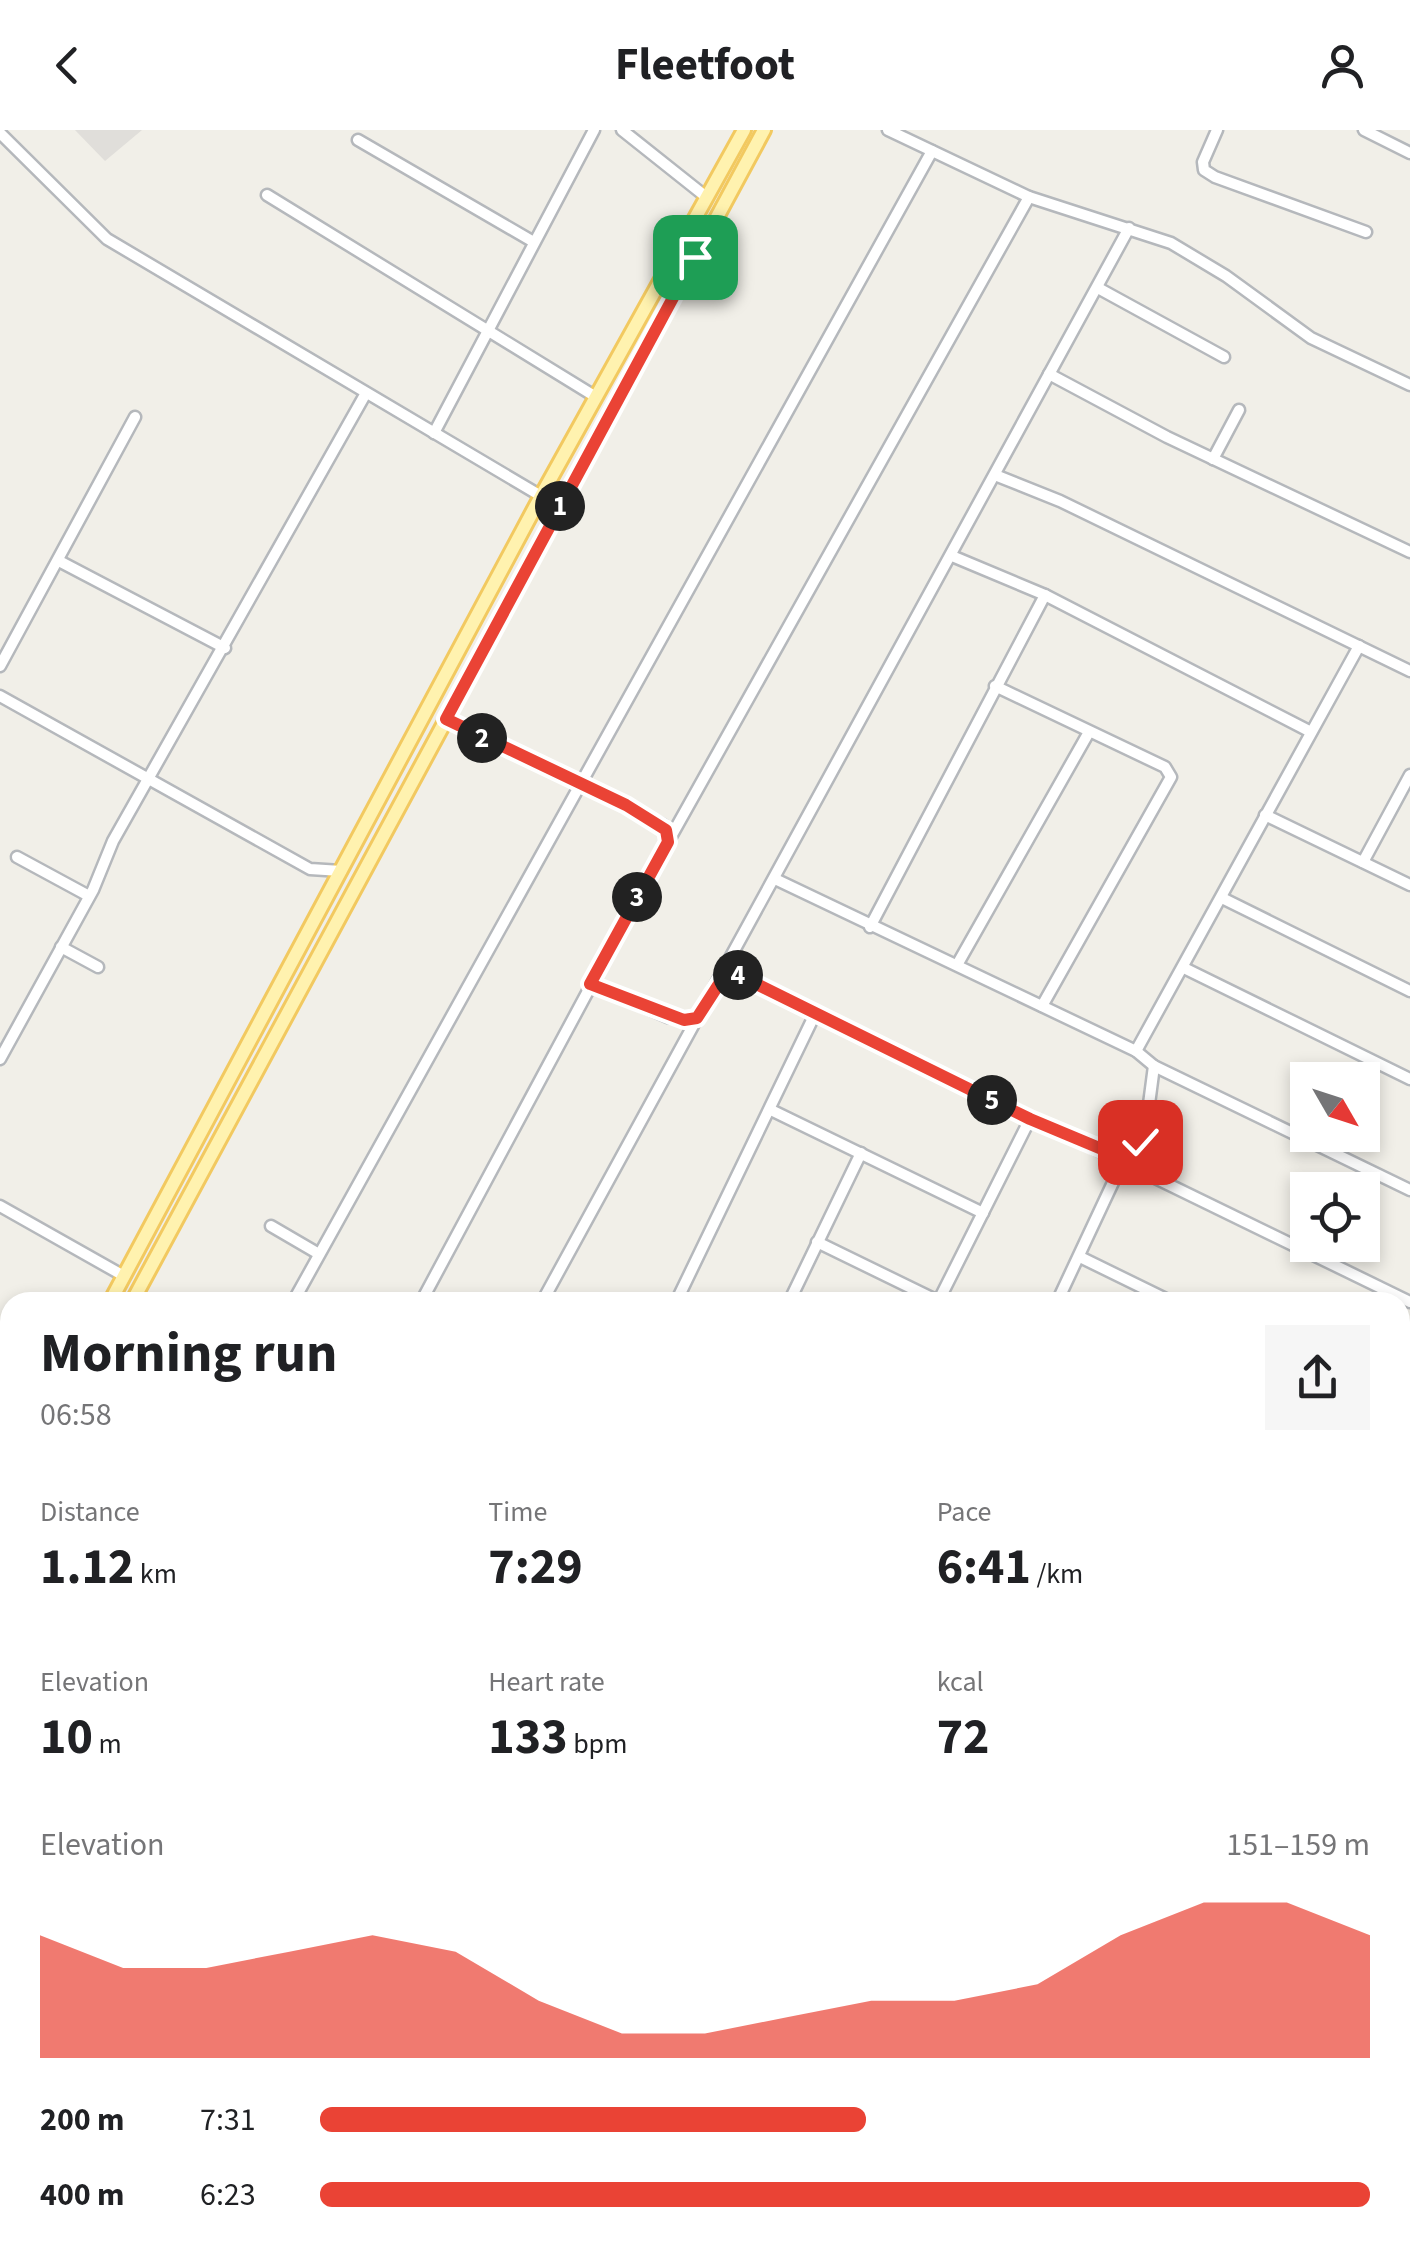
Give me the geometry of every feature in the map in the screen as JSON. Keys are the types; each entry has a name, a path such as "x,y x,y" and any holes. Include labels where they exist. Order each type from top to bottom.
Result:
{"main road":[{"path":"115,1292 541,496 744,130"},
{"path":"137,1292 764,130"},
{"path":"730,154 746,163"},
{"path":"278,989 295,999"}],"street":[{"path":"434,433 532,240 594,130"},
{"path":"622,130 705,196"},
{"path":"888,130 1028,197 1171,243 1226,276 1311,338 1410,386"},
{"path":"1217,130 1203,162 1204,170 1215,178 1366,232"},
{"path":"1364,130 1410,153"},
{"path":"0,134 107,239 541,496"},
{"path":"358,140 532,240"},
{"path":"298,1292 932,151"},
{"path":"267,195 596,397"},
{"path":"426,1292 669,835 1028,197"},
{"path":"547,1292 697,1018 728,970 1129,228"},
{"path":"1098,288 1224,357"},
{"path":"1049,374 1213,459 1410,552"},
{"path":"2,1051 89,896 113,841 366,393"},
{"path":"1213,459 1238,410"},
{"path":"0,666 136,417"},
{"path":"994,475 1060,501 1410,671"},
{"path":"952,556 1045,595 1311,732"},
{"path":"58,562 225,648"},
{"path":"870,927 1045,595"},
{"path":"1136,1051 1359,646"},
{"path":"995,686 1165,767 1170,777 1042,1006"},
{"path":"0,696 310,869 340,871"},
{"path":"446,719 626,805 669,835"},
{"path":"957,965 1088,732"},
{"path":"1363,862 1410,774"},
{"path":"1265,815 1410,885"},
{"path":"16,857 89,896"},
{"path":"774,879 1136,1051 1154,1066 1410,1190"},
{"path":"1222,898 1410,991"},
{"path":"60,947 98,967"},
{"path":"1184,968 1410,1079"},
{"path":"728,970 1030,1119 1124,1159 1390,1292"},
{"path":"590,984 668,1018 697,1018"},
{"path":"681,1292 815,1014"},
{"path":"1124,1159 1132,1157 1146,1127 1154,1066"},
{"path":"771,1110 982,1213"},
{"path":"943,1292 1030,1119"},
{"path":"794,1292 861,1152"},
{"path":"1062,1292 1124,1159"},
{"path":"0,1206 124,1276"},
{"path":"271,1226 319,1254"},
{"path":"817,1242 918,1292"},
{"path":"1080,1256 1150,1292"}],"shaded area":[{"path":"75,130 142,130 105,161"}],"route":[{"path":"695,257 446,719 526,761 626,805 666,830 668,842 590,984 668,1018 684,1020 697,1018 728,970 1030,1119 1128,1160 1140,1142"}]}
